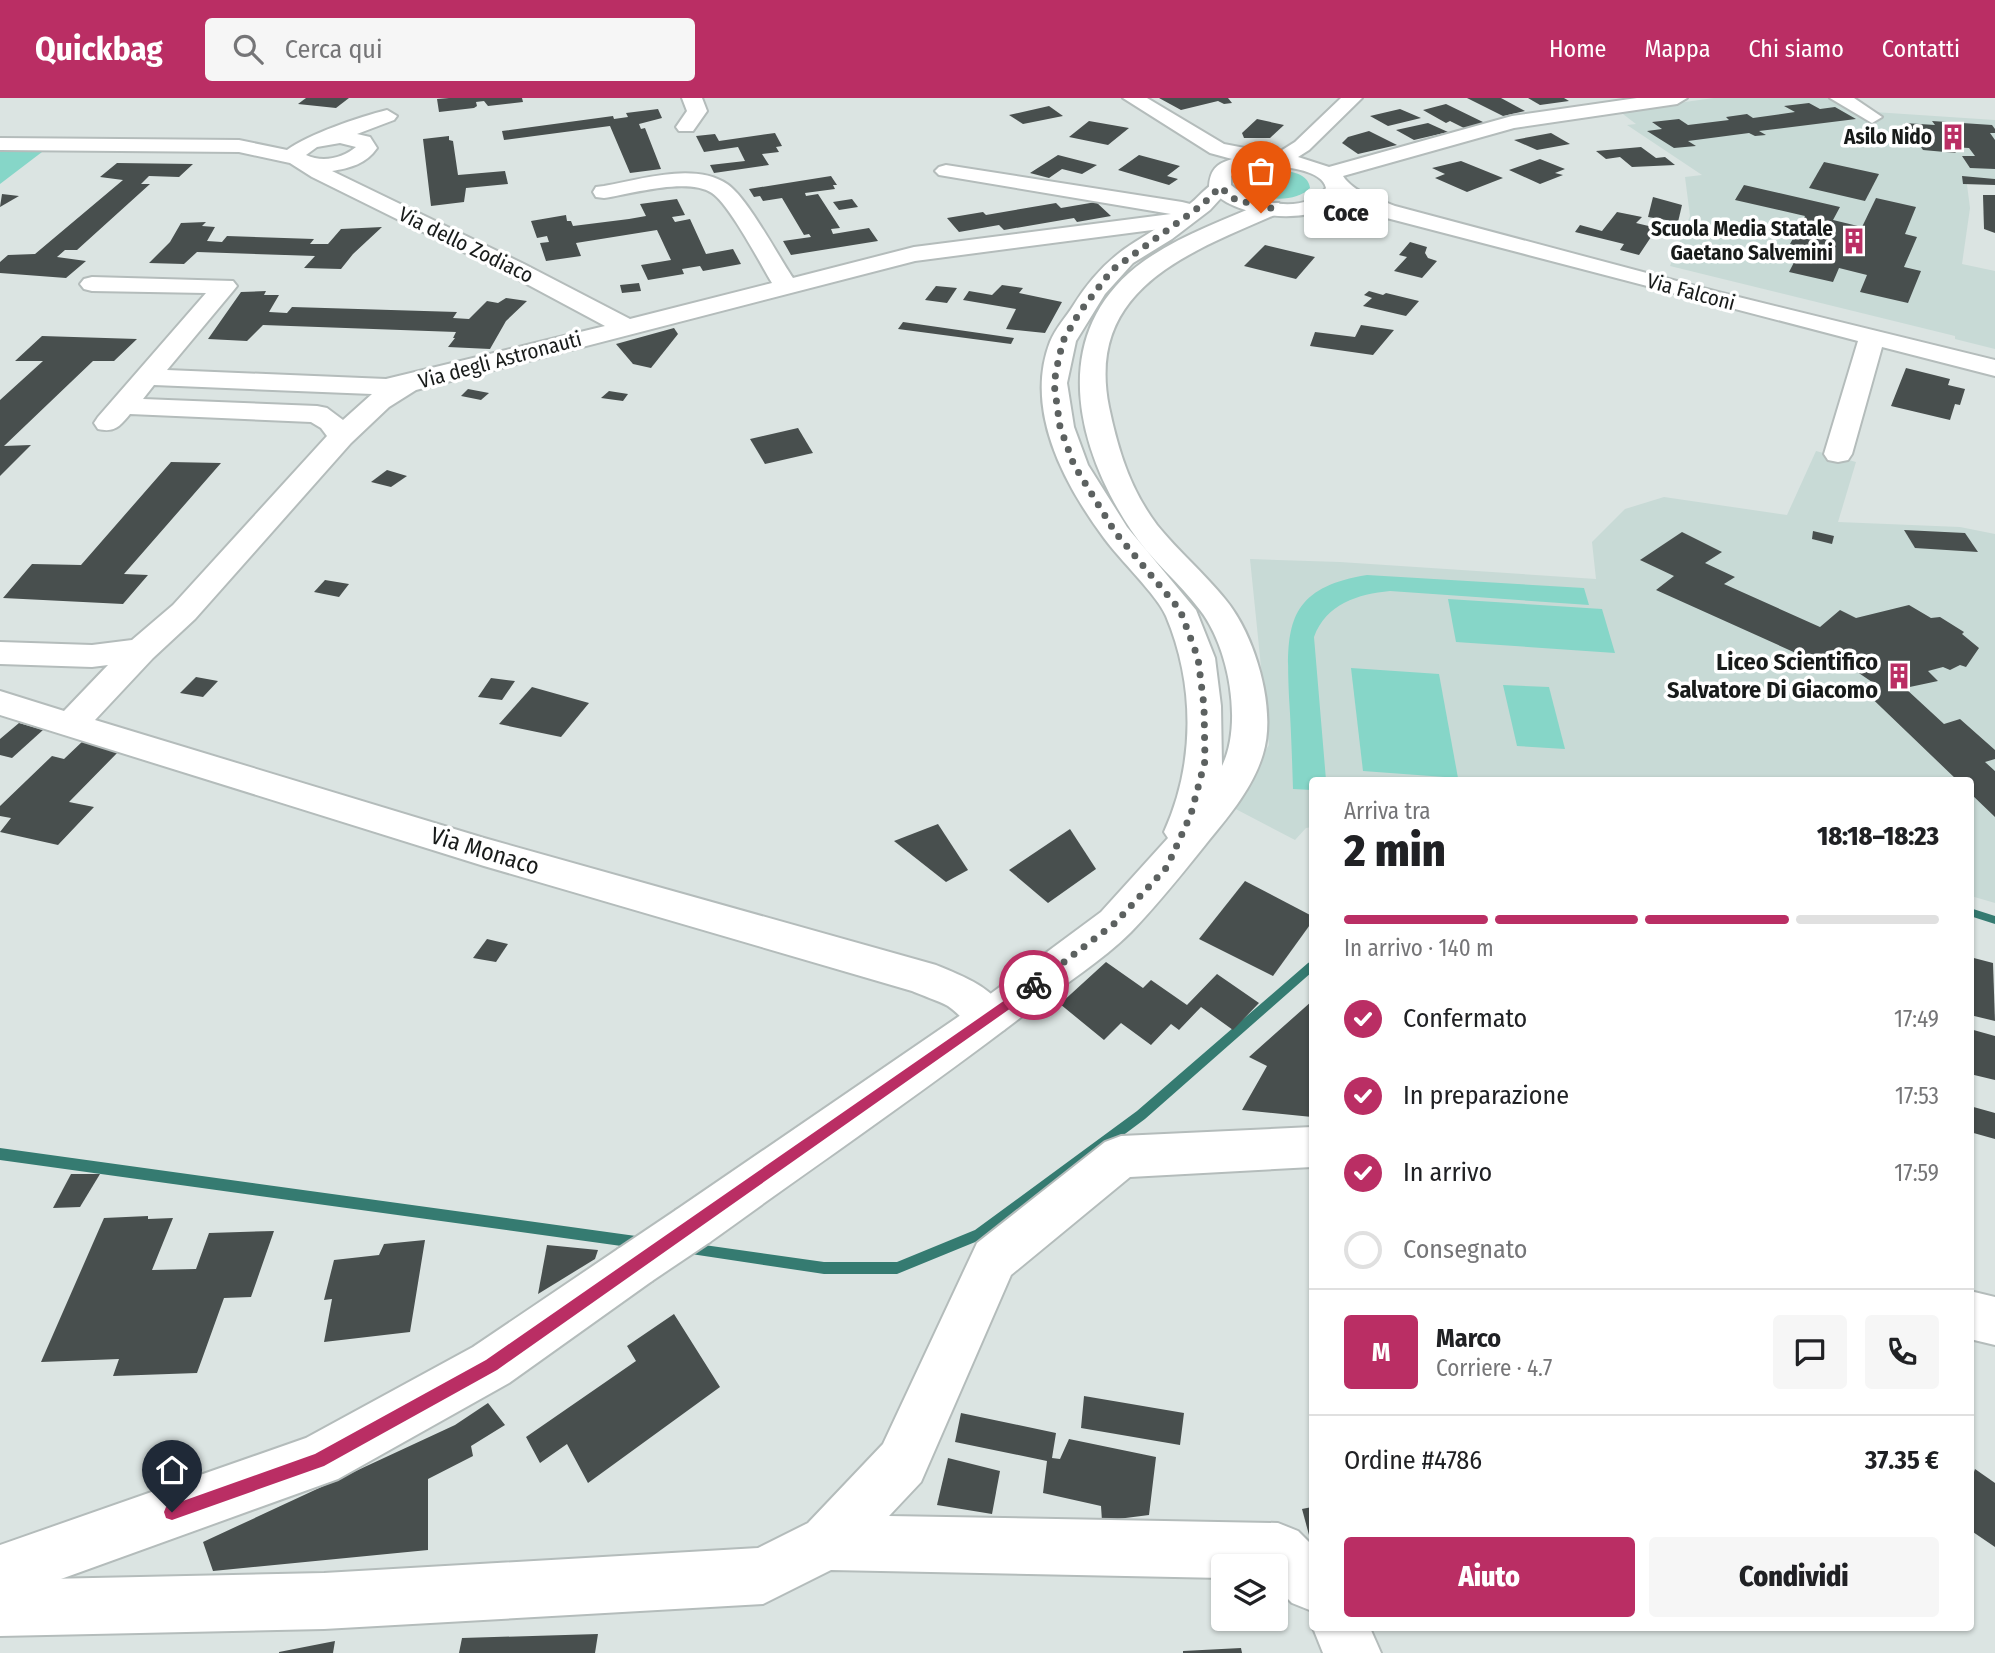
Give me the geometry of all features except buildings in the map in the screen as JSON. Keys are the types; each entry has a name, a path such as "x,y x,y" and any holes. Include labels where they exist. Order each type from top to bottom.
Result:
{"street":[{"path":"348,185 361,150 376,134 401,98"},
{"path":"685,127 697,111 692,98"},
{"name":"Via Falconi","path":"1133,98 1217,149 1299,163 1331,179 1360,199 1387,211 1995,368"},
{"path":"1167,867 1191,814 1205,761 1204,706 1198,658 1180,610 1115,532 1074,465 1060,427 1054,383 1063,341 1095,290 1125,258 1189,215 1222,178 1242,163 1273,160 1302,146 1352,98"},
{"path":"1309,207 1331,197 1336,190 1331,179 1512,122 1678,98"},
{"path":"1840,98 1872,117"},
{"path":"361,150 326,164 301,161 298,150 387,116"},
{"path":"239,146 349,137 361,150"},
{"name":"Via dello Zodiaco","path":"0,144 239,146 301,161 319,173 348,185 626,327"},
{"path":"1217,149 1222,178 1236,200 1271,208"},
{"path":"946,171 1189,215"},
{"path":"604,192 681,181 693,181 719,188 731,200 786,286"},
{"path":"0,1573 319,1460 491,1365 989,1018 1115,923 1167,867 1225,795 1246,753 1250,707 1240,656 1216,608 1144,528 1112,473 1104,452 1091,383 1096,345 1117,300 1143,273 1176,250 1271,208"},
{"name":"Via Falconi","path":"1271,208 1387,211"},
{"name":"Via degli Astronauti","path":"141,650 184,612 341,437 380,401 407,384 914,254 1189,215"},
{"name":"Via degli Astronauti","path":"1047,237 1100,242 1113,247 1125,258"},
{"path":"92,284 225,286 115,415 268,412 317,414 331,422 341,437"},
{"path":"1838,454 1872,337"},
{"path":"148,377 386,387 407,384"},
{"path":"268,412 262,408 261,402 272,391 303,384"},
{"path":"0,632 100,634 136,627 184,612"},
{"path":"0,653 92,656 141,650"},
{"path":"71,726 141,650"},
{"name":"Via Monaco","path":"0,704 484,852 921,977 962,994 989,1018"},
{"path":"0,1608 324,1601 763,1576 827,1542 902,1463 994,1259 1121,1157 1309,1147"},
{"path":"1974,1316 1995,1321"},
{"path":"827,1542 1278,1551 1309,1580"},
{"path":"1343,1631 1352,1653"}],"shaded area":[{"path":"1714,98 1828,98 1872,124 1874,112 1995,120 1995,179 1966,177 1970,208 1962,264 1995,271 1995,349 1955,339 1955,336 1670,266 1690,216 1685,177 1702,175 1627,125 1636,124 1619,111"},
{"path":"1816,451 1856,462 1838,522 1960,527 1995,534 1995,903 1974,897 1974,777 1309,777 1309,828 1295,840 1228,805 1269,745 1250,559 1340,562 1596,579 1592,542 1625,509 1664,497 1787,515"}],"green space":[{"path":"0,151 42,151 42,152 0,184"},
{"path":"1277,170 1302,176 1310,188 1295,197 1275,199 1256,194 1243,183 1252,173"},
{"path":"1367,575 1584,588 1589,605 1390,591 1366,595 1344,603 1326,616 1314,637 1326,777 1309,777 1309,790 1293,789 1288,672 1291,631 1296,615 1306,601 1320,590 1340,581"},
{"path":"1448,599 1602,609 1615,653 1456,642"},
{"path":"1351,668 1439,674 1458,777 1363,771"},
{"path":"1503,685 1549,687 1565,749 1517,746"}],"waterway":[{"path":"1974,913 1995,920"},
{"path":"683,1248 824,1268 897,1268 980,1234 1141,1115 1309,969"},
{"path":"0,1154 643,1243"}],"way so far":[{"path":"1034,985 1115,923 1167,867 1191,814 1205,761 1204,706 1198,658 1180,610 1115,532 1074,465 1060,427 1054,383 1063,341 1079,313 1112,270 1125,258 1164,234 1202,205 1220,187 1236,200 1271,208 1261,213"}],"place":[{"name":"Asilo Nido","path":"1953,137"},
{"name":"Coce","path":"1261,213"},
{"name":"Scuola Media Statale Gaetano Salvemini","path":"1854,241"},
{"name":"Liceo Scientifico Salvatore Di Giacomo","path":"1899,676"}],"route":[{"path":"172,1512 319,1460 491,1365 1034,985"}]}
